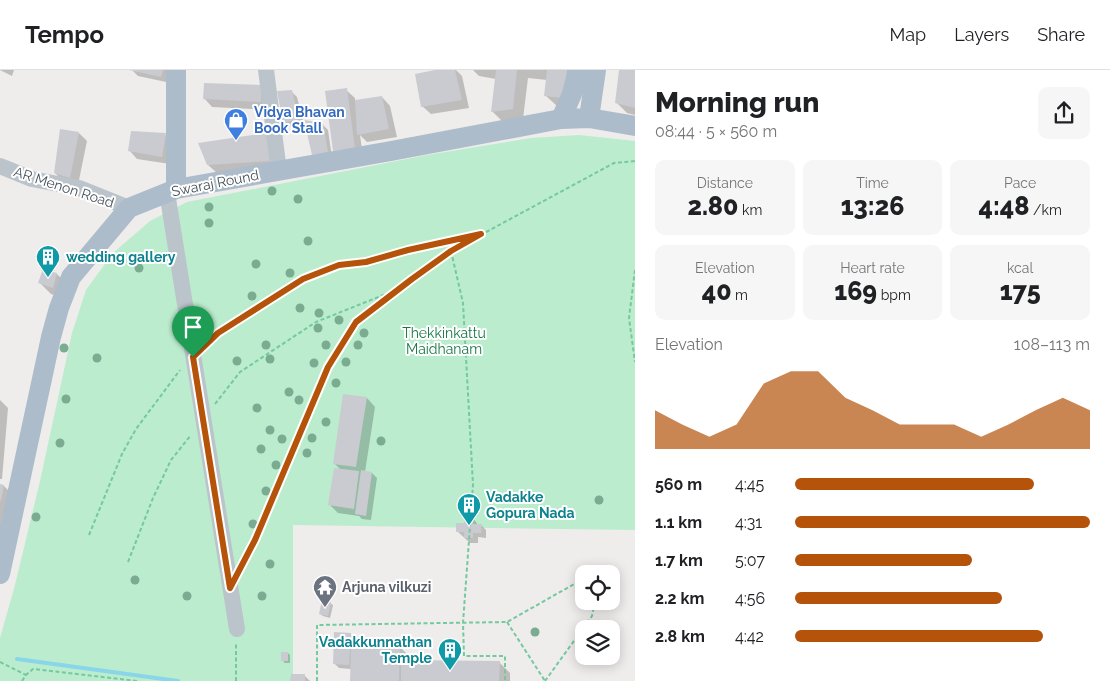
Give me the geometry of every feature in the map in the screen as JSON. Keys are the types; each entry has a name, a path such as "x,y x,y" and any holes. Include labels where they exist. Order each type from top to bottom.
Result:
{"main road":[{"path":"172,191 176,70"},
{"path":"561,119 572,94 578,70"},
{"path":"589,118 596,70"},
{"name":"Swaraj Round","path":"0,574 51,337 59,308 71,277 129,208 172,191 561,119 589,118 635,126"}],"street":[{"path":"266,70 279,171"},
{"name":"AR Menon Road","path":"0,166 32,178 79,188 129,208"},
{"path":"172,191 193,357 237,629"}],"path":[{"path":"230,588 255,540 328,367 356,322 451,251 614,163 635,161"},
{"path":"89,535 112,478 136,429 180,370 218,333 303,279 339,265 366,262 408,250 481,234"},
{"path":"451,251 463,302 473,485 463,623 464,656 505,656 505,681"},
{"path":"635,270 629,318 635,362"},
{"path":"128,562 153,498 171,460 240,372 316,322 401,288"},
{"path":"317,681 316,625 507,622 575,583"},
{"path":"507,622 545,681 592,616 593,610"},
{"path":"236,681 237,629"},
{"path":"0,662 26,675"},
{"path":"22,681 33,669 138,681"}],"green space":[{"name":"Thekkinkattu Maidhanam","path":"579,135 635,141 635,530 293,525 293,681 0,681 0,638 40,481 72,333 86,290 113,253 150,221 187,202 427,155 531,138"}],"building":[{"path":"129,70 163,70 161,77"},
{"path":"435,70 455,70 462,100 421,107 415,74"},
{"path":"496,70 517,70 513,109 491,112"},
{"path":"547,70 567,70 564,98 544,96"},
{"path":"619,70 635,70 635,108 615,103"},
{"path":"204,83 261,85 261,102 203,99"},
{"path":"347,88 355,149 333,151 325,91"},
{"path":"292,90 299,119 283,123 277,91"},
{"path":"382,96 389,129 357,135 355,100"},
{"path":"304,120 323,123 328,152 312,155"},
{"path":"60,129 79,132 70,178 54,173"},
{"path":"131,131 166,133 162,157 128,151"},
{"path":"266,133 270,161 207,165 198,143"},
{"name":"wedding gallery","path":"43,269 57,273 53,288 38,283"},
{"path":"343,394 367,397 356,467 333,464"},
{"path":"334,468 359,471 354,509 328,505"},
{"path":"361,470 372,472 366,516 355,514"},
{"path":"0,484 4,485 1,501 0,501"},
{"name":"Vadakke Gopura Nada","path":"464,517 474,517 473,524 482,524 481,533 473,533 473,538 464,538 464,532 456,532 456,523 464,523"},
{"name":"Arjuna vilkuzi","path":"322,600 331,602 328,616 319,614"},
{"path":"334,632 351,633 349,665 333,664"},
{"path":"351,644 400,646 399,681 350,681"},
{"path":"281,652 288,652 288,661 281,661"},
{"name":"Vadakkunnathan Temple","path":"401,660 500,661 499,681 401,681"},
{"path":"291,674 305,674 305,681 290,681"}],"waterway":[{"path":"17,659 178,681"}],"place":[{"name":"Vidya Bhavan Book Stall","path":"236,141"},
{"name":"wedding gallery","path":"48,278"},
{"name":"Vadakke Gopura Nada","path":"469,526"},
{"name":"Arjuna vilkuzi","path":"325,608"},
{"name":"Vadakkunnathan Temple","path":"450,671"}],"route":[{"path":"481,234 451,251 356,322 328,367 255,540 230,588 193,357 218,333 303,279 339,265 366,262 408,250 481,234"}]}
